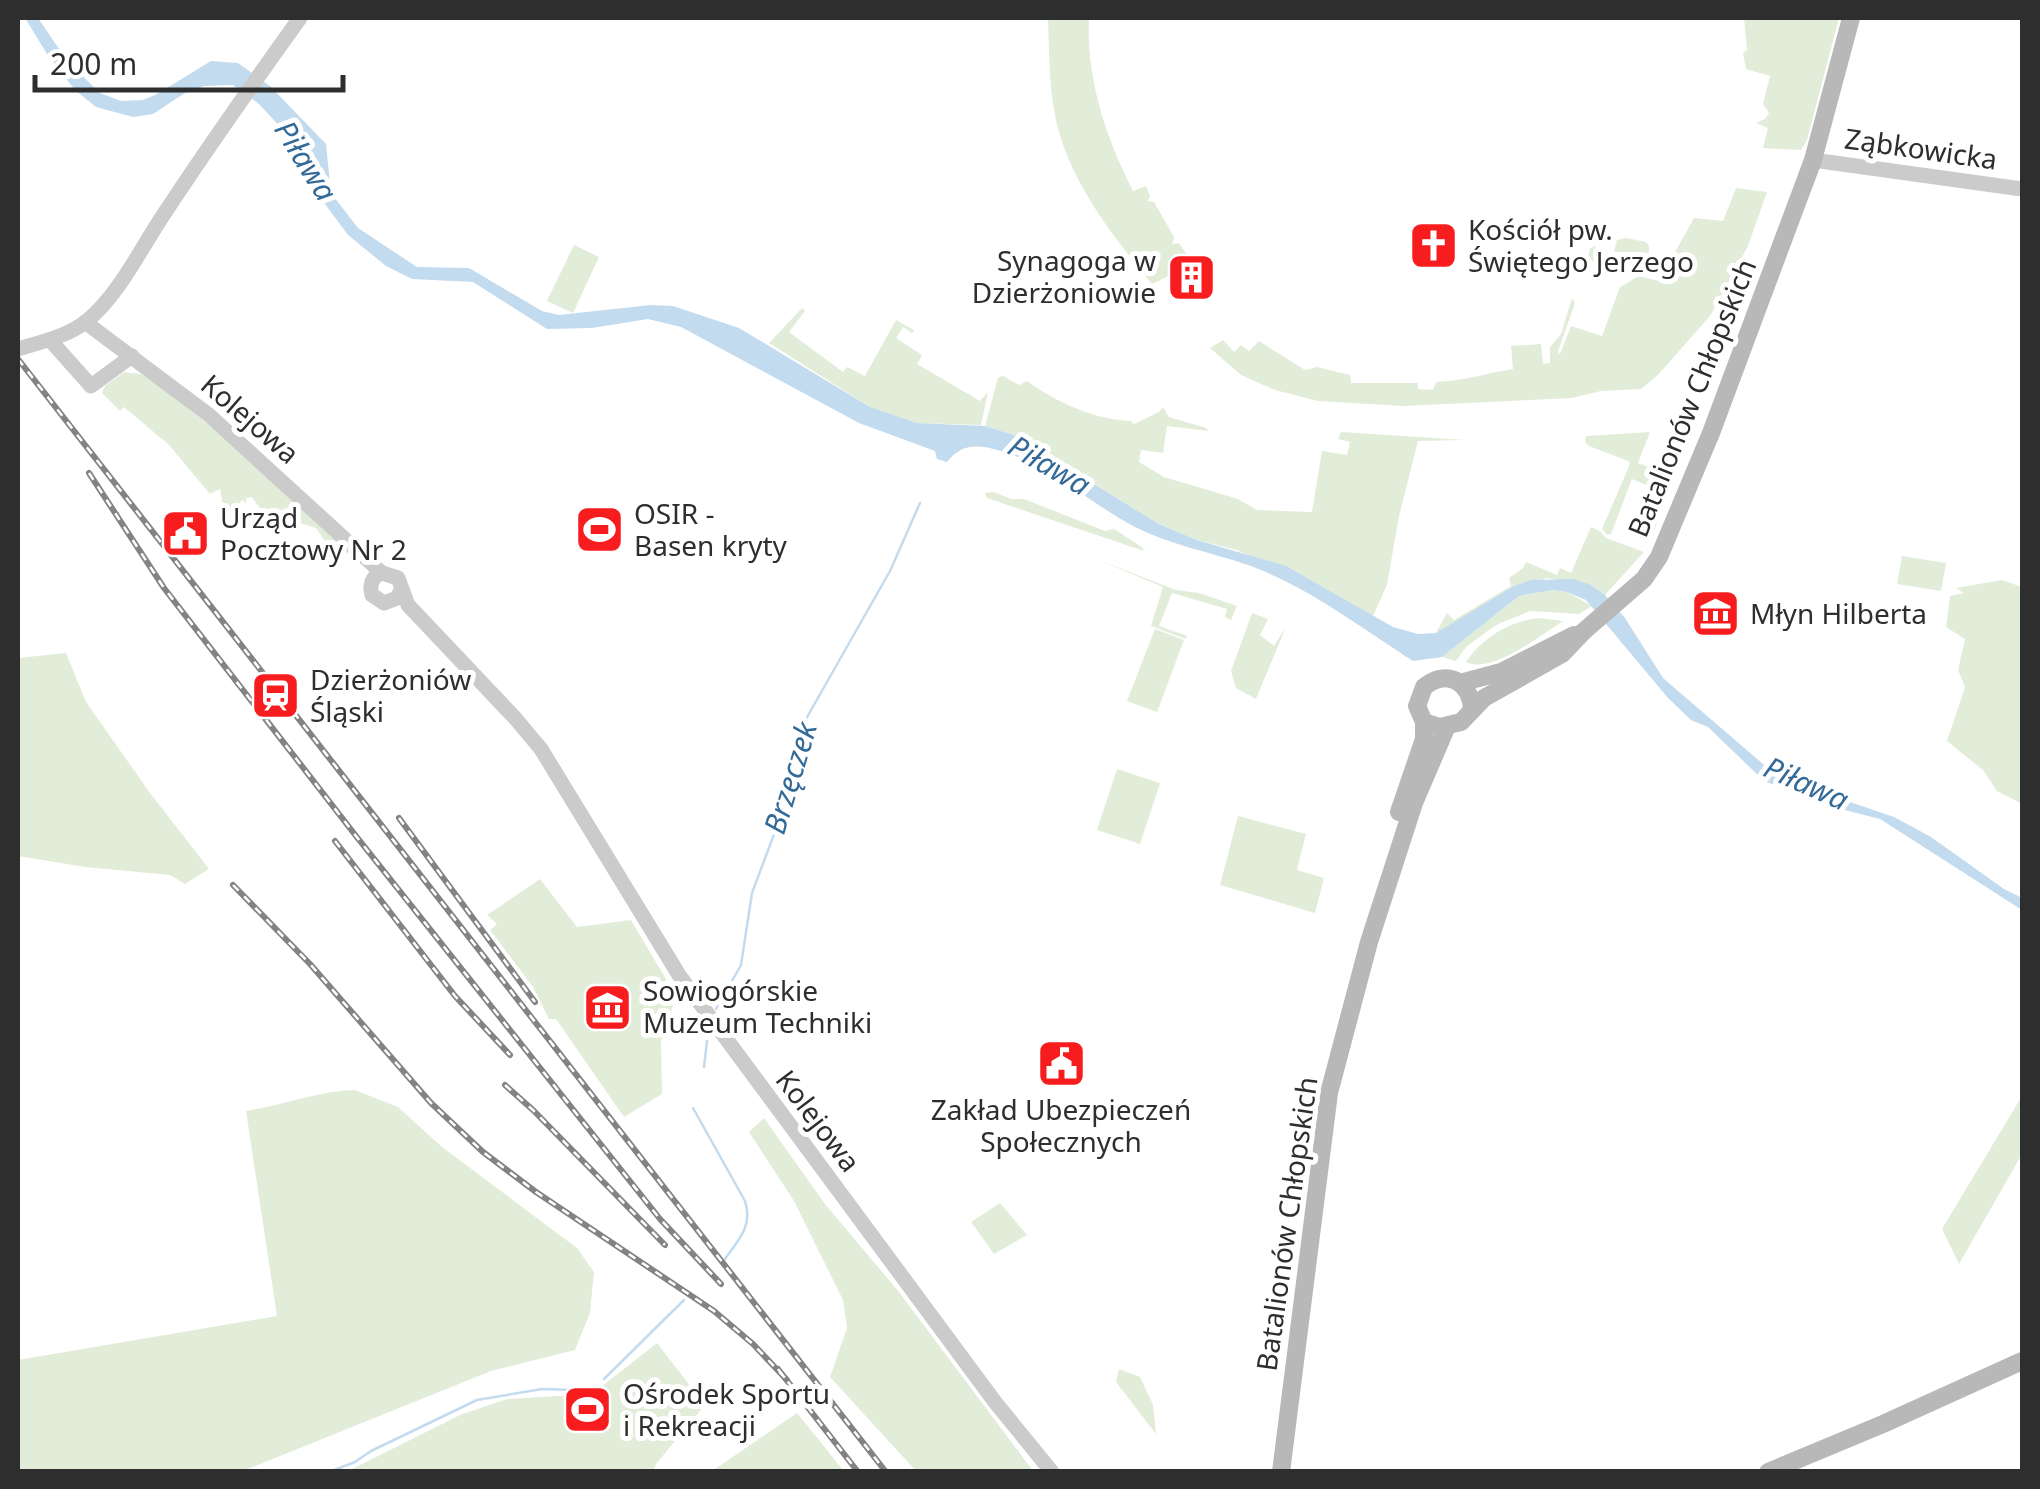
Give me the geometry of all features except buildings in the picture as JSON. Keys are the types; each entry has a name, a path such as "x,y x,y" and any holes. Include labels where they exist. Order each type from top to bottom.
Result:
{"main road":[{"name":"Batalionów Chłopskich","path":"1472,710 1484,698 1562,654 1644,579 1667,544 1813,160 1851,18"},
{"name":"Batalionów Chłopskich","path":"1460,683 1501,672 1584,630"},
{"path":"1442,678 1460,683 1469,691 1472,710 1461,722 1434,726 1424,722 1417,706 1424,688 1442,678"},
{"name":"Batalionów Chłopskich","path":"1374,929 1384,856 1424,739 1424,722"},
{"name":"Batalionów Chłopskich","path":"1281,1472 1329,1094 1374,929 1414,804 1447,726"},
{"path":"1768,1472 2022,1361"}],"street":[{"path":"18,349 50,340 85,322 118,284 300,18"},
{"name":"Ząbkowicka","path":"1813,160 2022,189"},
{"name":"Kolejowa","path":"85,322 255,453 376,571"},
{"path":"50,340 91,386 132,356"},
{"path":"376,571 398,578 402,598 384,603 375,598 370,586 376,571"},
{"name":"Kolejowa","path":"402,598 540,749 682,980 995,1402 1052,1472"}],"green space":[{"path":"1048,18 1089,18 1094,83 1113,148 1133,191 1146,186 1148,201 1154,202 1174,237 1172,244 1179,243 1191,261 1186,265 1179,261 1172,267 1175,273 1152,284 1092,203 1068,158 1052,99"},
{"path":"1744,18 1839,18 1801,150 1763,148 1768,128 1756,123 1769,113 1763,104 1770,76 1746,69"},
{"path":"1736,188 1767,192 1748,246 1710,316 1641,389 1601,391 1572,398 1403,406 1318,401 1275,390 1241,375 1210,348 1223,340 1234,352 1241,345 1249,351 1259,341 1305,370 1317,367 1350,375 1351,383 1418,383 1418,389 1433,390 1436,382 1513,369 1511,346 1541,344 1543,364 1550,363 1550,347 1561,334 1572,298 1575,303 1560,354 1571,326 1602,336 1620,287 1639,276 1659,281 1694,218 1723,221"},
{"path":"1626,238 1649,246 1649,255 1634,271 1588,257 1590,248 1596,246 1593,256 1618,265 1621,253 1614,251 1617,240"},
{"path":"574,245 599,257 573,313 547,301"},
{"path":"802,308 805,311 789,332 843,372 847,367 865,376 896,320 914,330 912,333 903,327 896,338 922,355 917,364 980,401 988,392 981,425 917,423 888,415 769,343"},
{"path":"124,372 141,374 154,382 360,557 353,559 341,548 342,554 333,553 316,528 289,516 287,521 273,512 264,514 252,497 246,498 246,504 240,502 242,507 237,506 237,516 233,518 223,506 220,489 210,494 169,445 124,407 120,411 102,393"},
{"path":"1003,376 1019,385 1027,381 1063,403 1104,417 1134,424 1163,407 1169,417 1206,428 1209,431 1167,426 1163,453 1141,450 1139,462 1164,477 1238,499 1257,510 1312,512 1322,451 1347,455 1350,442 1338,439 1341,432 1465,440 1418,441 1387,585 1373,616 1237,550 1197,540 1159,524 1014,435 985,426 998,378"},
{"path":"1650,432 1638,463 1675,477 1655,528 1651,529 1662,492 1632,479 1611,534 1607,535 1602,529 1630,464 1589,446 1586,436"},
{"path":"985,493 1024,499 1105,531 1114,529 1144,551 987,498"},
{"path":"1591,527 1606,538 1644,552 1605,595 1591,585 1546,578 1436,633 1447,613 1454,620 1511,586 1509,578 1526,562 1557,575 1560,568 1571,573"},
{"path":"1902,556 1946,563 1941,591 1897,584"},
{"path":"1096,559 1176,590 1237,606 1231,620 1225,617 1227,609 1172,593 1159,626 1187,636 1186,639 1151,626 1163,587"},
{"path":"2002,580 2022,587 2022,804 1997,791 1983,770 1947,741 1965,687 1958,670 1965,639 1946,627 1950,596 1964,593 1956,588"},
{"path":"1553,590 1567,592 1592,606 1579,614 1530,611 1496,625 1466,647 1456,661 1442,657 1519,596"},
{"path":"1252,613 1268,619 1260,635 1274,646 1286,627 1256,699 1236,688 1231,671"},
{"path":"1539,618 1563,621 1502,658 1476,665 1466,662 1498,632"},
{"path":"1155,629 1184,640 1157,712 1127,701"},
{"path":"66,653 86,702 209,869 185,884 170,875 18,856 18,658"},
{"path":"1117,769 1160,783 1140,844 1097,830"},
{"path":"1238,816 1306,834 1297,870 1324,878 1315,913 1220,885"},
{"name":"Sowiogórskie Muzeum Techniki","path":"540,879 577,927 631,920 676,996 661,1041 662,1094 624,1117 556,1019 549,1019 533,987 490,930 497,924 487,915"},
{"path":"355,1090 398,1107 442,1147 577,1248 594,1272 590,1313 575,1350 491,1371 243,1471 18,1471 18,1360 277,1316 246,1111"},
{"path":"2022,1096 2022,1154 1959,1264 1942,1229"},
{"path":"764,1118 825,1204 899,1292 1033,1471 916,1471 830,1377 847,1328 843,1300 794,1201 749,1132"},
{"path":"1000,1203 1027,1235 994,1254 971,1222"},
{"name":"Ośrodek Sportu i Rekreacji","path":"657,1343 705,1405 654,1471 348,1471 460,1415 507,1399 592,1394"},
{"path":"1119,1369 1140,1377 1153,1405 1156,1434 1116,1382"},
{"path":"797,1413 844,1471 712,1471"}],"water":[{"name":"Piława","path":"25,18 38,18 68,62 100,93 121,101 143,100 157,94 211,61 238,63 270,86 326,144 331,193 358,228 417,267 469,268 542,311 559,315 673,306 739,328 870,407 917,423 985,426 1014,435 1159,524 1197,540 1286,566 1393,627 1418,634 1436,633 1514,586 1531,580 1574,579 1591,585 1625,618 1663,678 1770,770 1894,817 1931,837 2022,898 2022,910 1880,819 1764,781 1708,727 1691,720 1668,698 1586,600 1553,590 1519,596 1442,657 1413,661 1297,587 1256,568 1133,526 1019,457 978,446 958,451 947,462 937,459 935,451 859,423 681,327 648,319 592,328 547,329 473,282 412,279 386,266 348,235 293,161 283,130 259,104 233,85 204,86 185,93 153,114 133,117 96,107 75,90"}],"waterway":[{"name":"Brzęczek","path":"716,1009 741,965 752,893 782,813 787,773 802,726 890,571 920,503"},
{"name":"Brzęczek","path":"704,1067 707,1041"},
{"name":"Brzęczek","path":"693,1108 747,1210 743,1232 725,1259"},
{"name":"Brzęczek","path":"604,1379 684,1300"},
{"name":"Brzęczek","path":"329,1472 477,1400 542,1389 594,1387"}],"railway":[{"path":"18,359 886,1472"},
{"path":"89,473 164,588 356,836 660,1219 721,1284"},
{"path":"399,818 535,1002"},
{"path":"335,841 455,996 510,1055"},
{"path":"233,885 310,964 431,1103 483,1152 714,1311 787,1380"},
{"path":"505,1085 665,1245"},
{"path":"778,1369 858,1472"}],"place":[{"name":"Kościół pw. Świętego Jerzego","path":"1433,246"},
{"name":"Synagoga w Dzierżoniowie","path":"1191,277"},
{"name":"OSIR - Basen kryty","path":"599,530"},
{"name":"Urząd Pocztowy Nr 2","path":"185,534"},
{"name":"Młyn Hilberta","path":"1715,614"},
{"name":"Dzierżoniów Śląski","path":"275,696"},
{"name":"Sowiogórskie Muzeum Techniki","path":"608,1007"},
{"name":"Zakład Ubezpieczeń Społecznych","path":"1061,1063"},
{"name":"Ośrodek Sportu i Rekreacji","path":"588,1410"}]}
